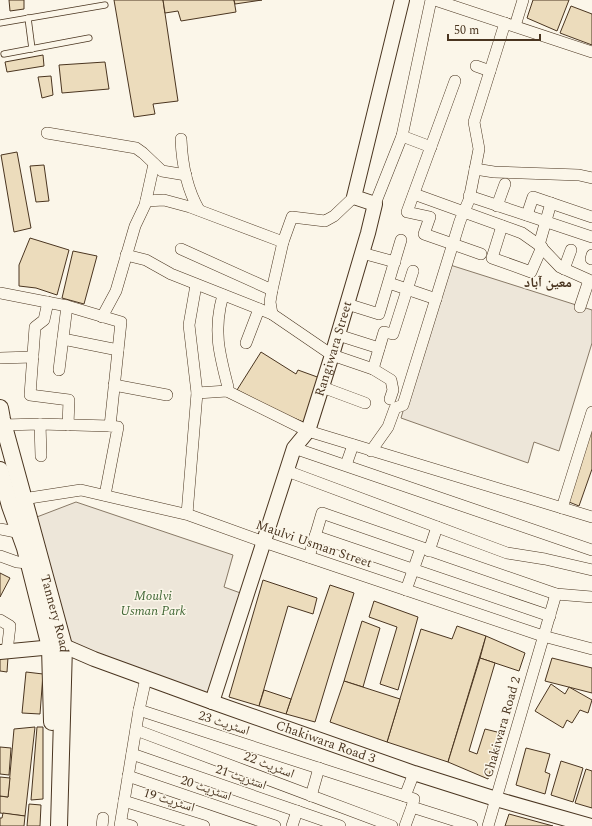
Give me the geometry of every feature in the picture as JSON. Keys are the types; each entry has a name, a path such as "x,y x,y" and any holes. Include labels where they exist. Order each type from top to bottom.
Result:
{"main road":[{"name":"Tannery Road","path":"0,408 11,504 28,563 57,647 49,826"},
{"name":"Tannery Road","path":"0,474 57,647 59,826"}],"street":[{"path":"272,314 270,302 272,290 283,242 292,216 324,221 334,216 354,197 402,0"},
{"path":"354,197 375,204 402,136 435,0 464,5 510,24 592,52"},
{"path":"371,451 388,427 395,408 403,404 453,244 470,196 479,149 474,122 490,71 510,24 522,2 511,0"},
{"path":"476,66 490,71"},
{"path":"455,81 408,212 430,217 424,234 481,254"},
{"path":"47,133 136,148 162,171 186,175"},
{"path":"402,136 431,147"},
{"path":"181,139 182,160 192,198 199,210"},
{"path":"102,317 116,291 135,226 146,201 154,164"},
{"path":"475,169 494,172 579,175 592,178"},
{"path":"497,206 505,184"},
{"path":"414,194 522,233 541,246 560,267 589,280 580,307"},
{"path":"470,196 592,237"},
{"path":"526,216 533,197 592,217"},
{"path":"146,201 164,200 199,210 283,242"},
{"path":"502,226 492,258 531,272 541,246 545,222 551,203"},
{"name":"Rangiwara Street","path":"212,702 294,448 308,431 338,335 375,204"},
{"path":"347,304 379,314 402,240"},
{"path":"181,250 272,290"},
{"path":"564,268 571,250"},
{"path":"362,253 395,262"},
{"path":"126,255 146,260 171,274 272,314 332,355 373,369 391,380 393,390 390,399"},
{"path":"592,255 592,260"},
{"path":"373,369 384,332 393,334 413,271"},
{"path":"388,283 436,299"},
{"path":"187,514 197,393 189,325 196,284"},
{"path":"0,293 67,306 121,322 110,426"},
{"path":"223,295 219,308 217,326 219,354 228,387 227,391"},
{"path":"48,302 44,320 35,327 30,395 69,400 68,425"},
{"path":"59,370 67,306"},
{"path":"246,343 259,309"},
{"path":"338,335 379,348"},
{"path":"63,339 118,350"},
{"path":"0,358 33,357"},
{"path":"114,385 166,395"},
{"path":"322,387 365,403"},
{"path":"197,393 227,391 308,431 592,517"},
{"path":"562,508 592,412"},
{"path":"40,424 41,456"},
{"path":"2,425 40,424 118,427 105,495"},
{"path":"346,465 353,445"},
{"path":"294,448 592,550"},
{"path":"287,471 508,553 545,559 592,570"},
{"name":"Maulvi Usman Street","path":"11,504 81,490 187,514 264,542 543,636 592,649"},
{"path":"309,557 322,513 556,594 592,596"},
{"path":"406,590 413,570 437,527"},
{"path":"0,529 20,533"},
{"path":"315,536 550,616"},
{"path":"0,556 17,562 28,563"},
{"name":"Chakiwara Road 2","path":"488,826 556,594"},
{"path":"0,620 10,626 3,652 57,647"},
{"name":"Chakiwara Road 3","path":"57,647 414,773 496,799 590,826"},
{"path":"132,826 121,824 139,710 146,678"},
{"name":"اسٹریٹ 23","path":"139,710 406,796"},
{"name":"اسٹریٹ 22","path":"136,730 392,826"},
{"name":"اسٹریٹ 21","path":"132,754 340,826"},
{"path":"292,826 310,795 319,768"},
{"path":"405,826 414,799 406,796 414,773"},
{"name":"اسٹریٹ 20","path":"128,776 275,826"},
{"name":"اسٹریٹ 19","path":"124,801 204,826"},
{"path":"412,807 472,826"}],"lane":[{"path":"0,23 105,5"},
{"path":"28,18 32,49"},
{"path":"4,54 89,38"}],"green space":[{"path":"447,264 592,310 592,343 559,451 534,442 528,463 401,418"},
{"name":"Moulvi Usman Park","path":"76,502 233,555 224,587 246,595 212,702 64,646 29,520"}],"building":[{"path":"9,0 24,0 24,9 10,11"},
{"path":"114,0 163,0 178,101 153,104 155,114 134,117"},
{"path":"163,0 234,0 236,12 181,21 178,11 165,13"},
{"path":"234,0 262,0 235,4"},
{"path":"533,0 569,0 557,31 527,18"},
{"path":"571,6 592,14 592,45 560,33"},
{"path":"43,55 44,66 7,72 5,62"},
{"path":"105,62 109,89 62,93 59,65"},
{"path":"51,76 53,95 42,98 38,77"},
{"path":"17,152 31,228 14,232 1,155"},
{"path":"44,165 49,201 36,202 30,166"},
{"path":"30,238 69,250 57,295 36,288 19,286 19,265"},
{"path":"73,251 97,256 84,304 62,298"},
{"path":"261,352 296,374 298,370 320,378 306,423 286,415 237,390"},
{"path":"592,420 592,469 579,506 569,502"},
{"path":"0,573 10,578 0,597"},
{"path":"263,580 317,598 313,614 288,606 259,706 229,697"},
{"path":"330,585 354,593 315,722 286,714"},
{"path":"374,601 418,617 398,690 380,684 397,627 369,617"},
{"path":"362,621 380,628 363,687 344,681"},
{"path":"457,626 486,636 448,762 387,742 421,629 452,639"},
{"path":"486,636 525,653 519,671 480,658"},
{"path":"0,656 8,657 7,672 0,671"},
{"path":"480,658 495,663 469,751 477,754 485,729 501,733 488,779 448,762"},
{"path":"552,658 592,668 592,693 545,681"},
{"path":"26,672 43,674 40,714 22,713"},
{"path":"344,681 400,699 387,742 330,722"},
{"path":"551,684 565,694 569,687 592,700 588,713 580,710 572,723 567,720 563,728 535,711"},
{"path":"264,690 291,699 286,714 259,706"},
{"path":"35,727 25,816 0,813 0,796 8,797 14,729"},
{"path":"37,727 43,727 43,799 31,800"},
{"path":"0,747 11,748 9,775 0,774"},
{"path":"526,748 550,754 545,772 550,774 545,794 516,785"},
{"path":"561,761 583,768 573,802 551,795"},
{"path":"586,769 592,771 592,808 575,803"},
{"path":"0,777 10,778 8,797 0,796"},
{"path":"29,804 41,805 40,826 27,826"},
{"path":"3,813 25,816 24,826 0,826 0,818 2,818"},
{"path":"509,814 553,826 505,826"}],"district":[{"name":"معین آباد","path":"548,282"}]}
